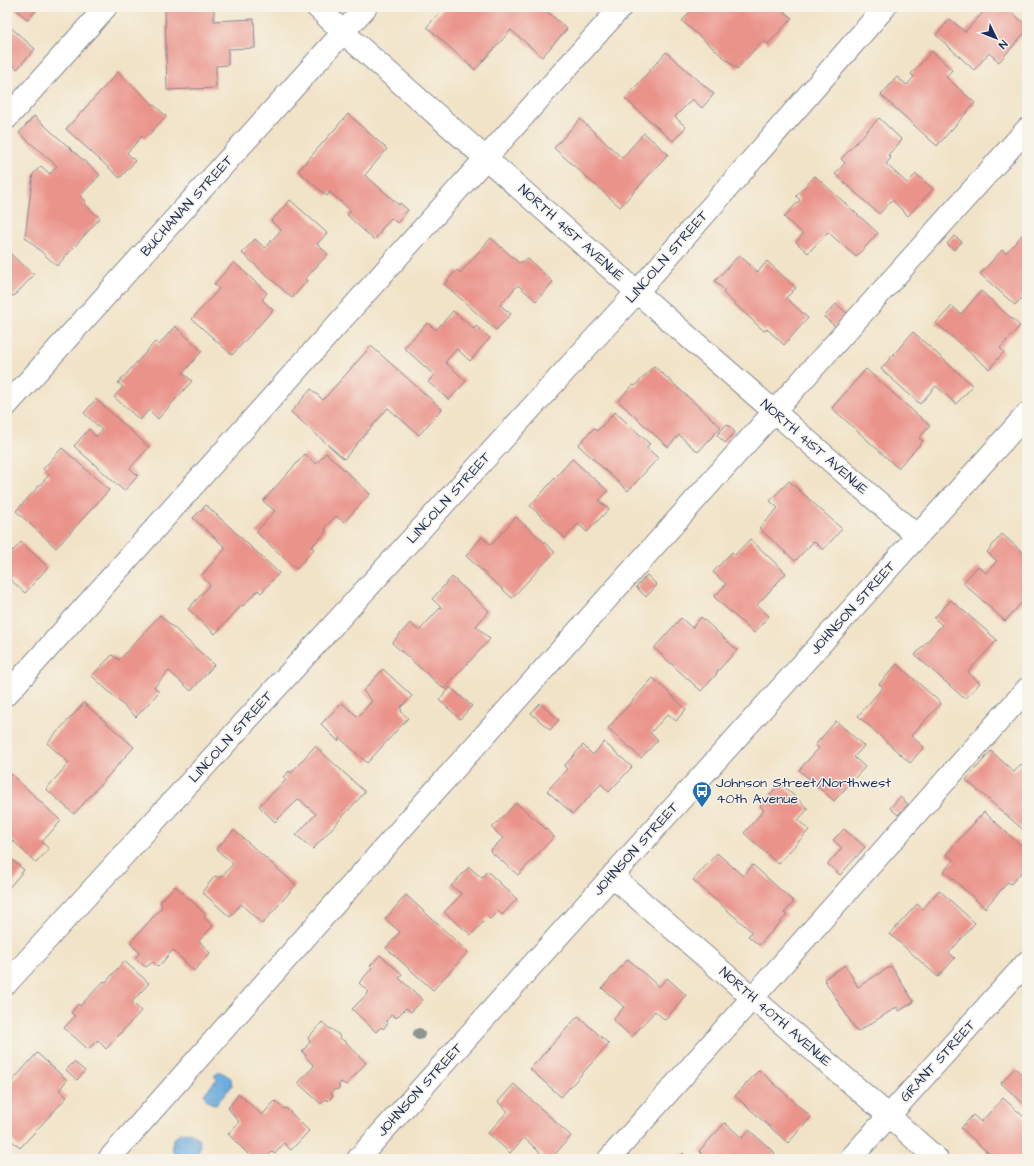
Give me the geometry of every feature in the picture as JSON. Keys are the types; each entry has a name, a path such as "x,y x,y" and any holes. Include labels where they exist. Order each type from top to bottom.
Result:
{"street":[{"path":"7,118 106,7"},
{"name":"NORTH 41ST AVENUE","path":"317,7 344,33 637,292 917,536"},
{"name":"BUCHANAN STREET","path":"7,405 366,7"},
{"path":"7,694 621,7"},
{"name":"LINCOLN STREET","path":"7,983 637,292 885,7"},
{"path":"109,1159 433,793 1027,129"},
{"name":"JOHNSON STREET","path":"358,1159 1027,414"},
{"path":"608,1159 1027,689"},
{"name":"NORTH 40TH AVENUE","path":"612,876 937,1159"},
{"name":"GRANT STREET","path":"850,1159 1027,962"}],"water":[{"path":"219,1071 231,1078 232,1086 216,1104 208,1101 204,1094 217,1079 214,1076"},
{"path":"186,1132 196,1136 200,1146 196,1156 186,1160 176,1156 172,1146 176,1136"}],"building":[{"path":"13,7 39,7 28,20"},
{"path":"165,7 214,7 214,21 254,19 255,48 228,49 228,65 216,66 216,88 167,90"},
{"path":"444,7 542,7 567,29 542,57 511,30 475,70 427,27"},
{"path":"694,7 707,7 712,12 717,7 779,7 792,18 768,44 763,40 737,69 682,21"},
{"path":"982,7 1006,7 1027,26 1027,30 999,62 989,53 974,70 936,35 950,19 965,32 985,10"},
{"path":"7,24 35,49 17,69 7,60"},
{"path":"932,51 952,70 946,77 975,103 937,146 881,95 897,77 907,85 914,77 911,74"},
{"path":"666,52 714,94 702,108 692,99 675,117 686,127 673,141 625,99"},
{"path":"118,72 166,116 145,139 142,136 127,153 135,161 120,178 66,129"},
{"path":"348,114 387,149 365,175 399,205 400,203 408,210 397,223 391,218 374,240 347,215 351,211 330,192 327,196 298,171"},
{"path":"34,116 100,175 80,196 86,201 84,204 100,218 57,266 25,237 33,174 41,166 50,174 57,166 19,133"},
{"path":"879,118 902,140 888,155 891,158 886,164 907,183 916,174 933,189 908,216 892,200 879,214 835,174 845,163 841,159"},
{"path":"580,119 622,158 644,133 668,154 620,207 554,148"},
{"path":"815,176 878,233 856,257 828,232 808,253 796,242 803,234 784,217 800,200 796,196"},
{"path":"290,200 327,233 317,244 328,254 305,279 307,281 292,298 242,253 255,239 265,248 281,230 271,221"},
{"path":"1024,233 1027,235 1027,292 1015,305 980,274 1002,250 1006,253"},
{"path":"954,236 962,242 954,250 947,244"},
{"path":"491,238 519,263 528,259 553,282 536,301 518,285 500,305 511,314 496,330 444,284 457,270 460,273"},
{"path":"7,251 34,275 7,302"},
{"path":"739,255 758,272 767,261 796,288 786,298 808,318 784,345 767,329 764,331 723,293 725,291 715,281"},
{"path":"234,262 267,293 262,300 273,310 232,355 192,319 219,289 214,284"},
{"path":"981,291 1020,326 1000,348 1004,352 989,369 936,323 952,306 961,314"},
{"path":"836,304 847,313 835,326 824,317"},
{"path":"453,311 474,329 476,326 490,338 470,361 457,349 445,362 466,381 449,400 428,382 434,375 404,348 427,323 436,330"},
{"path":"175,326 202,351 183,373 192,381 158,419 149,410 140,420 114,397 123,387 118,383 155,342 159,345"},
{"path":"913,332 973,386 956,404 936,386 920,404 881,369"},
{"path":"371,346 442,409 419,435 388,408 344,459 291,412 311,389 323,400"},
{"path":"654,366 721,427 698,452 679,435 668,447 618,401"},
{"path":"866,369 930,426 919,438 923,441 898,468 832,408"},
{"path":"96,399 149,447 130,468 138,476 124,491 74,446 89,429 96,437 102,430 84,413"},
{"path":"615,412 650,444 646,447 658,458 628,491 578,445 594,428 597,431"},
{"path":"727,424 735,432 725,443 717,435"},
{"path":"62,448 109,490 56,548 16,511 49,475 43,469"},
{"path":"326,453 370,494 344,522 336,516 326,526 325,533 311,547 314,549 296,569 256,532 275,511 263,501 305,454 316,464"},
{"path":"572,459 608,491 599,501 609,509 587,532 578,524 565,538 530,506"},
{"path":"789,481 842,529 823,550 814,541 795,561 759,528 778,508 770,501"},
{"path":"206,505 279,573 261,593 258,590 243,606 242,605 215,634 188,609 210,585 201,576 226,548 193,518"},
{"path":"516,517 555,552 512,598 466,556 482,537 491,545"},
{"path":"1002,534 1027,556 1027,597 1005,621 963,583 978,566 986,573 997,561 987,552"},
{"path":"750,539 786,573 757,605 769,616 754,633 714,597 726,584 713,572 732,552 735,555"},
{"path":"21,542 48,567 25,593 11,580 7,585 7,545 13,551"},
{"path":"647,575 657,585 646,597 636,587"},
{"path":"452,577 489,611 476,626 490,639 444,689 392,643 410,623 419,631 441,607 432,599"},
{"path":"951,600 997,640 968,672 980,683 965,699 915,655 942,625 934,618"},
{"path":"160,615 214,665 191,691 169,671 154,687 159,692 136,717 92,676 112,655 119,660"},
{"path":"701,617 737,650 701,691 654,648 681,618 692,628"},
{"path":"897,664 941,703 911,736 924,747 910,763 858,716 883,687 879,684"},
{"path":"383,669 412,696 400,708 402,710 401,712 408,718 367,763 340,738 338,741 321,724 342,703 358,717 372,701 363,691"},
{"path":"653,678 686,709 676,721 668,714 650,733 658,740 641,758 608,728"},
{"path":"450,687 472,706 460,719 439,700"},
{"path":"84,703 134,747 74,814 46,789 69,763 47,743"},
{"path":"540,703 559,720 550,730 531,713"},
{"path":"836,721 864,746 854,757 865,767 834,801 799,770 819,748 815,745"},
{"path":"604,742 632,767 609,792 601,784 573,814 547,791 567,769 564,766 583,745 593,755"},
{"path":"315,746 365,792 313,849 296,835 316,814 299,799 275,822 259,806 286,780 283,777 289,771 291,773"},
{"path":"991,751 1014,772 1021,764 1027,770 1027,833 966,780"},
{"path":"11,774 61,821 42,842 49,849 36,863 7,835 7,778"},
{"path":"780,783 808,809 798,820 809,830 778,864 744,833 764,810 760,806"},
{"path":"900,797 908,804 898,815 890,808"},
{"path":"516,803 554,837 518,875 490,851 503,838 492,828"},
{"path":"984,812 1027,851 1027,866 1011,884 1008,882 985,908 944,871 954,860 946,854"},
{"path":"844,829 865,847 840,875 828,864 842,848 833,840"},
{"path":"234,830 296,885 262,924 241,904 230,917 202,892 215,876 220,878 233,864 216,849"},
{"path":"717,853 743,876 753,865 794,902 784,913 787,915 759,945 748,936 752,932 693,880"},
{"path":"7,855 24,870 7,890"},
{"path":"469,867 482,878 487,871 517,899 502,915 498,911 490,919 488,917 471,935 444,912 462,894 451,886"},
{"path":"175,886 206,915 204,917 213,926 199,941 210,953 194,971 173,950 158,967 153,962 146,967 135,958 140,953 130,943 162,907 160,902"},
{"path":"939,890 975,923 949,953 955,958 938,977 890,934 917,904 923,909"},
{"path":"406,895 468,952 433,990 386,948 400,932 385,919"},
{"path":"380,955 402,974 399,978 423,1000 411,1012 406,1008 396,1018 392,1014 386,1021 388,1023 383,1029 381,1027 376,1032 352,1009 369,992 359,983 372,968 370,966"},
{"path":"628,959 659,987 667,978 686,995 665,1020 655,1011 632,1037 613,1020 624,1007 602,988"},
{"path":"124,961 149,983 132,1002 141,1011 106,1049 98,1040 88,1049 64,1028 75,1016 71,1013 78,1004 80,1006 104,981 106,982"},
{"path":"845,965 858,987 891,966 914,1002 899,1011 897,1007 857,1032 824,979"},
{"path":"578,1016 609,1044 561,1097 530,1069"},
{"path":"322,1022 339,1035 340,1038 345,1041 366,1063 346,1085 341,1082 338,1086 340,1087 331,1093 333,1096 328,1101 326,1099 321,1104 298,1083 314,1066 302,1052 310,1042 308,1038"},
{"path":"37,1053 67,1080 59,1090 67,1097 20,1148 8,1137 11,1134 7,1131 7,1087"},
{"path":"74,1062 85,1071 77,1080 66,1070"},
{"path":"1015,1068 1027,1079 1027,1107 1001,1083"},
{"path":"759,1070 811,1117 788,1143 735,1096"},
{"path":"514,1084 571,1136 551,1159 547,1159 524,1138 510,1153 488,1133 508,1111 498,1102"},
{"path":"239,1094 262,1115 275,1101 284,1109 286,1108 309,1131 291,1150 284,1143 275,1154 272,1152 264,1159 253,1159 228,1134 239,1122 228,1108"},
{"path":"1003,1098 1027,1120 1027,1159 995,1159 961,1128 973,1115 981,1122"},
{"path":"725,1123 742,1138 749,1130 775,1153 769,1159 708,1159 699,1151"},
{"path":"683,1153 690,1159 677,1159"}],"place":[{"name":"Johnson Street/Northwest 40th Avenue","path":"702,808"}]}
